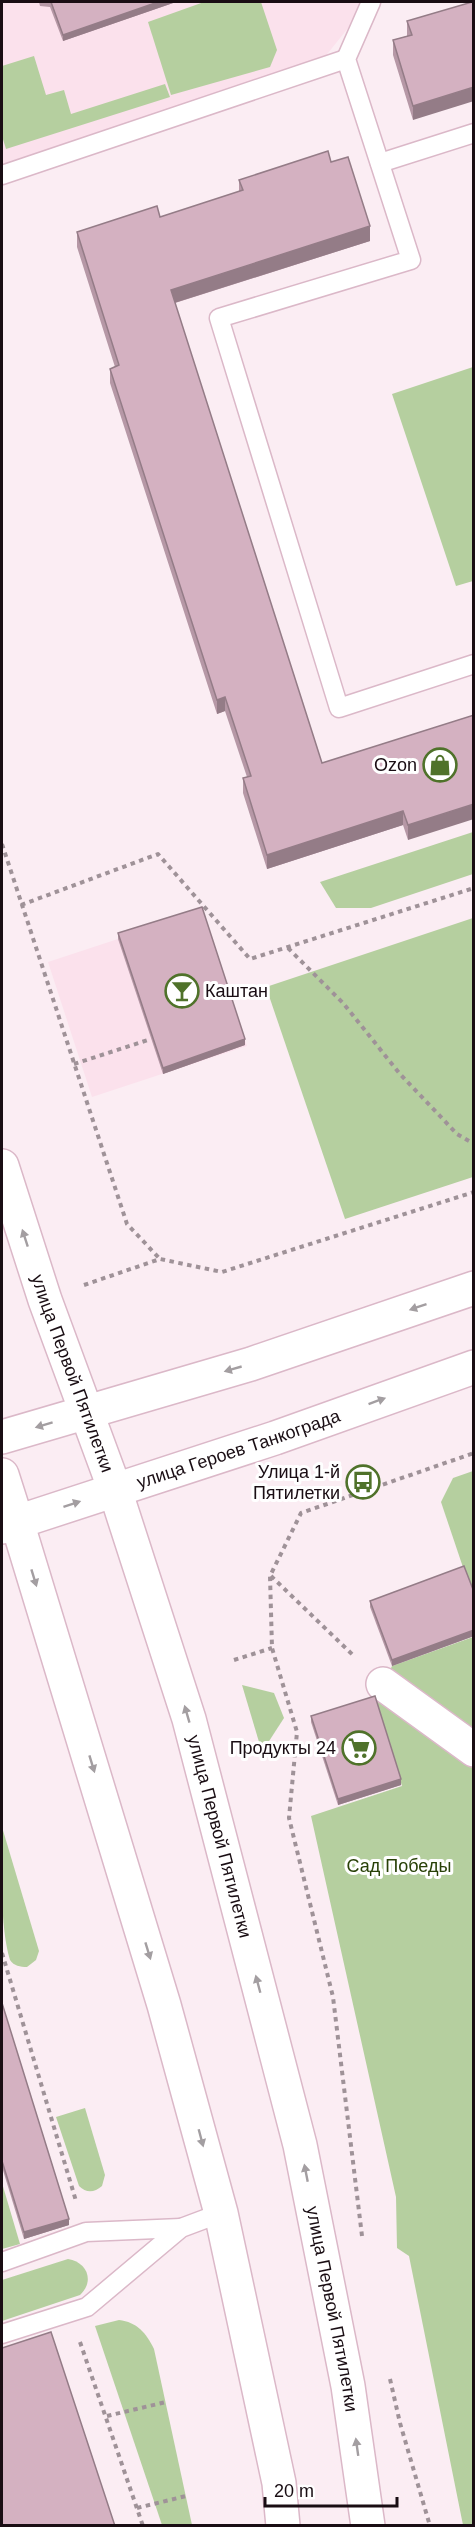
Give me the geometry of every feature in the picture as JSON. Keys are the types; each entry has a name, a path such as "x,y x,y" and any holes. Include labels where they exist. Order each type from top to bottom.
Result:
{"main road":[{"name":"улица Первой Пятилетки","path":"2,1166 45,1300 115,1490 189,1719 300,2145 348,2386 368,2526"},
{"path":"2,1437 251,1364 474,1288"},
{"name":"улица Героев Танкограда","path":"9,1524 275,1438 474,1367"},
{"path":"2,1475 9,1524 161,1994 221,2213 279,2483 283,2526"},
{"path":"383,1684 474,1750"}],"lane":[{"path":"371,2 346,59 411,260 219,318 339,708 474,664"},
{"path":"2,175 346,59"},
{"path":"380,163 474,133"},
{"path":"2,2262 86,2232 182,2228 221,2213"},
{"path":"2,2334 87,2307 182,2228"}],"path":[{"path":"2,844 128,1224 159,1259"},
{"path":"21,905 159,854 250,959 474,888"},
{"path":"288,948 343,1003 400,1074 457,1134 474,1144"},
{"path":"74,1064 151,1039"},
{"path":"84,1285 159,1259 222,1272 474,1192"},
{"path":"362,2240 333,1997 289,1818 297,1732 272,1648 270,1576 301,1513 474,1453"},
{"path":"270,1576 383,1684"},
{"path":"234,1660 272,1648"},
{"path":"2,1953 86,2232"},
{"path":"87,2307 77,2332 143,2526"},
{"path":"390,2378 400,2423 430,2526"},
{"path":"107,2416 166,2402"},
{"path":"137,2508 186,2496"}],"shaded area":[{"path":"2,2 369,2 324,58 2,164"},
{"path":"203,911 247,1046 92,1097 48,962"}],"green space":[{"path":"204,2 261,2 277,50 270,67 171,95 148,22"},
{"path":"34,56 46,95 64,90 71,114 165,84 170,97 6,149 2,136 2,66"},
{"path":"473,367 473,581 456,586 392,394"},
{"path":"473,832 473,874 371,908 336,908 320,882"},
{"path":"473,918 473,1177 345,1219 266,987"},
{"path":"473,1471 473,1597 441,1502 453,1478"},
{"name":"Сад Победы","path":"473,1637 473,2525 463,2525 409,2256 397,2248 396,2197 311,1816 402,1786 375,1702 392,1666"},
{"path":"242,1685 274,1693 284,1718 262,1752"},
{"path":"2,1827 39,1951 36,1960 27,1967 17,1966 10,1960 4,1931"},
{"path":"85,2108 105,2175 102,2186 90,2191 79,2186 56,2117"},
{"path":"2,2183 20,2244 2,2249"},
{"path":"68,2259 80,2264 87,2273 87,2284 80,2295 2,2321 2,2280"},
{"path":"119,2320 131,2323 140,2329 154,2349 192,2525 162,2525 95,2326"}],"building":[{"path":"51,2 158,2 63,35"},
{"path":"474,2 474,87 413,106 393,40 412,35 407,21"},
{"path":"328,151 331,162 348,157 370,226 171,290 322,763 474,715 474,804 408,825 403,811 267,855 243,778 251,776 225,697 217,700 110,369 119,365 77,232 157,206 160,217 243,190 239,180"},
{"path":"202,907 245,1039 163,1068 118,933"},
{"path":"464,1566 474,1592 474,1630 392,1660 370,1601"},
{"path":"375,1696 401,1779 338,1799 311,1716"},
{"path":"2,2003 69,2219 24,2232 2,2161"},
{"path":"51,2332 115,2526 2,2526 2,2348"}],"place":[{"name":"Ozon","path":"440,765"},
{"name":"Каштан","path":"182,991"},
{"name":"Улица 1-й Пятилетки","path":"363,1482"},
{"name":"Продукты 24","path":"359,1748"}]}
